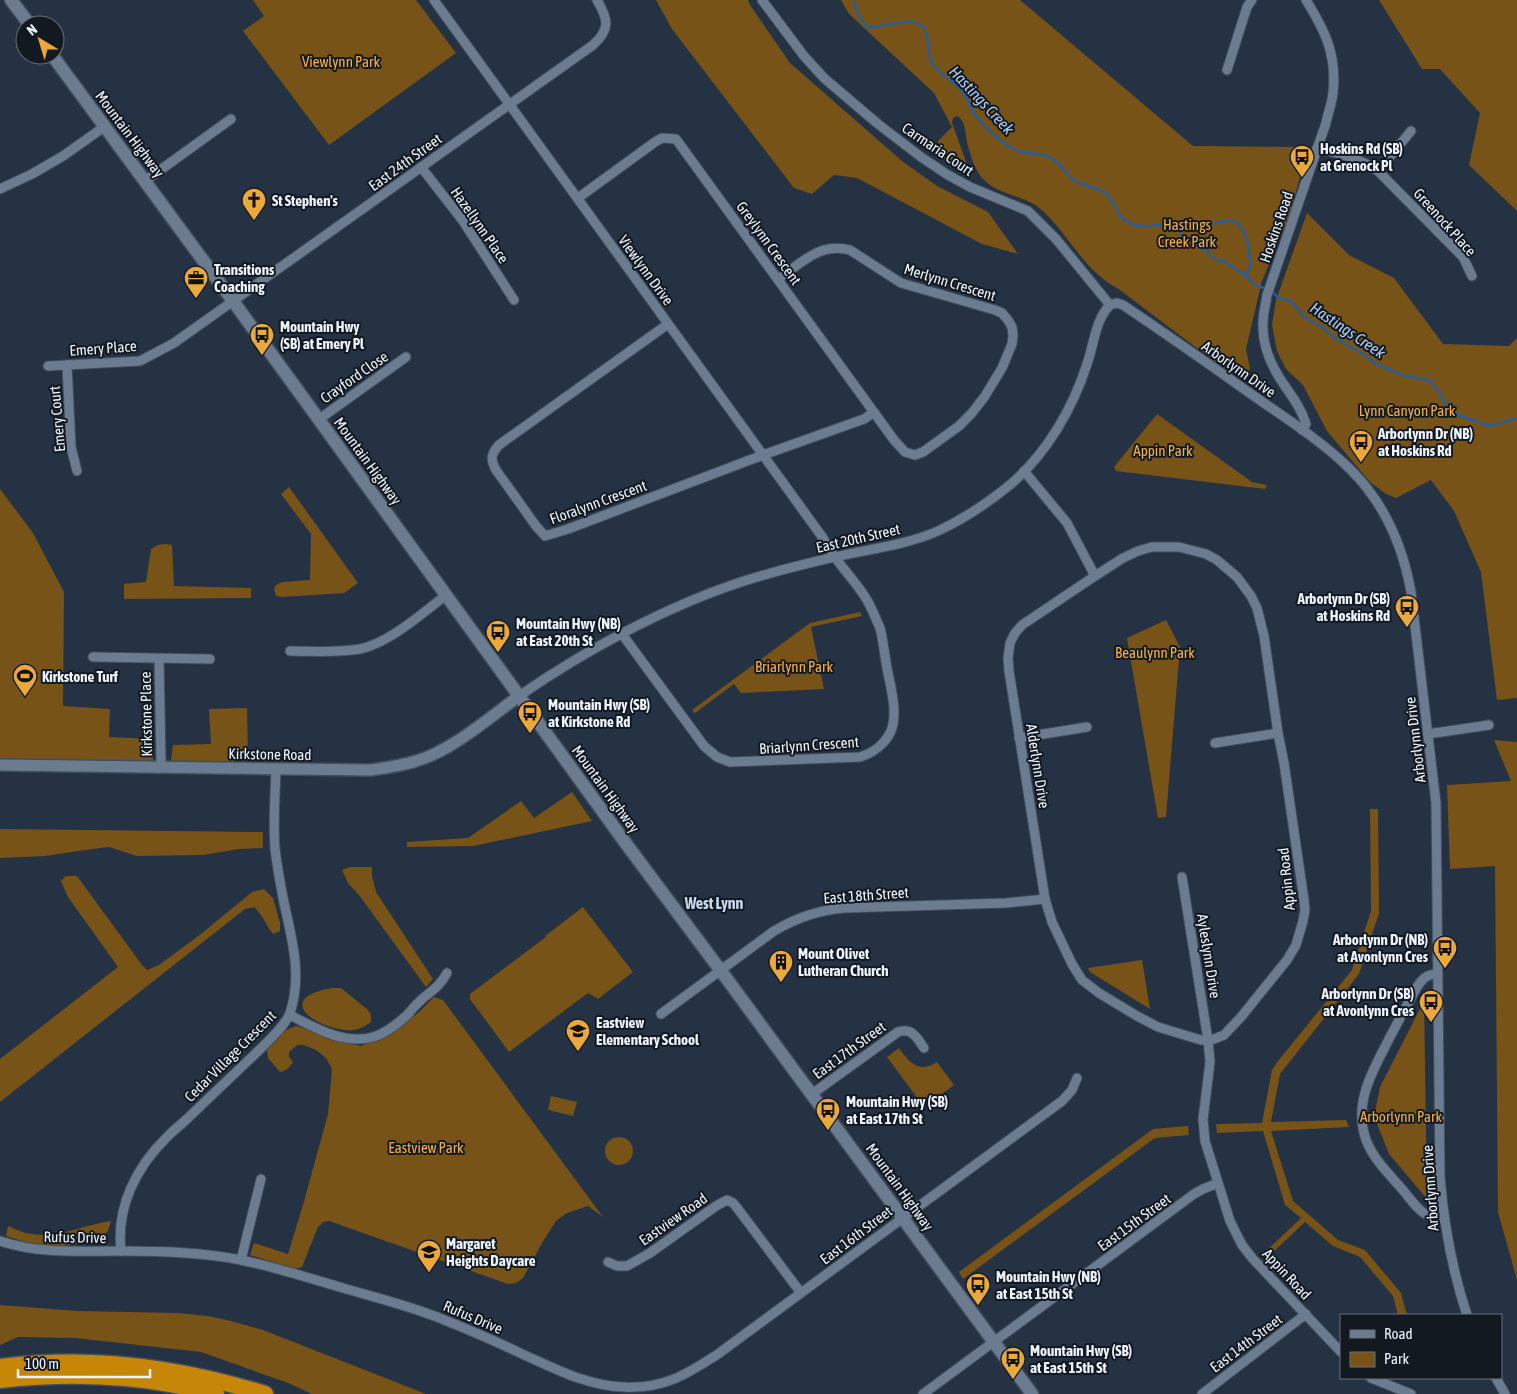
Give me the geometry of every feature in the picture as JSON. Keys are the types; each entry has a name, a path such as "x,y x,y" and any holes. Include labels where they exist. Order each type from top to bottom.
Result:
{"highway":[{"path":"0,1367 49,1362 138,1365 200,1376 264,1394"},
{"path":"0,1380 50,1376 110,1376 164,1383 216,1394"}],"main road":[{"path":"11,0 22,15"},
{"name":"Mountain Highway","path":"59,65 233,301 445,596 1032,1394"}],"street":[{"name":"Viewlynn Drive","path":"434,0 823,538 834,557"},
{"name":"East 24th Street","path":"233,301 593,45 602,37 606,26 606,18 597,0"},
{"name":"Carmaria Court","path":"762,0 804,56 824,78 878,124 948,175 970,187 1028,211 1056,239 1110,305"},
{"path":"1227,70 1247,7 1252,0"},
{"name":"Hoskins Road","path":"1302,430 1306,424 1303,414 1267,355 1263,320 1267,295 1326,123 1333,95 1334,74 1327,37 1306,0"},
{"path":"145,181 231,119"},
{"path":"0,189 64,156 104,127"},
{"path":"1378,171 1411,132"},
{"name":"Greylynn Crescent","path":"578,198 655,142 662,138 676,139 900,447 911,455"},
{"name":"Greenock Place","path":"1317,148 1333,151 1367,163 1378,171 1463,257 1472,276"},
{"name":"Hazellynn Place","path":"421,167 463,222 514,300"},
{"name":"Merlynn Crescent","path":"778,280 821,250 841,248 850,250 901,283 995,310 1002,313 1008,320 1014,335 1012,344 1002,368 985,396 959,426 922,452 911,455"},
{"name":"Emery Place","path":"48,366 140,361 174,344 233,301"},
{"name":"Arborlynn Drive","path":"1110,305 1117,303 1123,305 1330,451 1359,479 1381,509 1399,546 1408,573 1411,592 1436,803 1440,1178 1443,1218 1454,1271 1467,1314"},
{"name":"East 20th Street","path":"519,696 547,677 622,634 696,599 740,582 793,567 912,540 968,515 991,500 1024,471 1052,436 1072,402 1087,365 1102,315 1110,305"},
{"name":"Floralynn Crescent","path":"668,324 499,445 494,451 491,457 492,463 530,518 545,536 864,419 874,412"},
{"name":"Crayford Close","path":"318,420 406,357"},
{"name":"Emery Court","path":"67,365 71,447 77,471"},
{"path":"1024,471 1067,523 1095,576"},
{"name":"Appin Road","path":"1095,576 1138,551 1152,547 1179,546 1206,554 1228,568 1244,585 1257,608 1264,636 1305,910 1296,945 1287,960 1224,1035 1208,1040 1210,1062 1203,1130 1230,1221 1242,1245 1340,1351"},
{"name":"Briarlynn Crescent","path":"622,634 704,746 717,757 730,762 860,758 869,754 886,739 894,718 893,706 880,630 868,600 834,557"},
{"name":"Alderlynn Drive","path":"1095,576 1022,625 1010,643 1009,671 1045,899 1052,922 1072,964 1082,980 1099,993 1158,1027 1201,1040 1208,1040"},
{"path":"290,651 348,650 370,646 392,635 445,596"},
{"name":"Kirkstone Place","path":"93,657 210,659"},
{"name":"Kirkstone Place","path":"159,659 160,768"},
{"name":"Kirkstone Road","path":"0,765 370,770 417,761 439,751 461,738 519,696"},
{"path":"1428,734 1489,725"},
{"path":"1019,738 1087,727"},
{"path":"1216,743 1278,733"},
{"name":"Cedar Village Crescent","path":"121,1251 120,1224 127,1194 150,1156 168,1136 263,1046 290,1015 297,981 295,955 275,849 276,770"},
{"name":"Ayleslynn Drive","path":"1182,877 1208,1040"},
{"name":"East 18th Street","path":"661,1014 774,930 788,922 827,910 1006,903 1045,899"},
{"path":"290,1015 345,1039 374,1037 407,1016 418,1002 435,990 447,973"},
{"path":"1438,974 1426,976 1418,987 1370,1076 1362,1105 1362,1123 1364,1134 1372,1152 1418,1208 1430,1217 1435,1219 1443,1218"},
{"name":"East 17th Street","path":"812,1094 898,1032 908,1030 913,1033 924,1048"},
{"name":"East 16th Street","path":"690,1371 718,1354 1062,1101 1072,1090 1077,1078"},
{"path":"240,1260 261,1179"},
{"name":"East 15th Street","path":"923,1394 1194,1194 1218,1184"},
{"name":"Eastview Road","path":"608,1262 617,1266 627,1266 650,1253 727,1200 738,1209 801,1293"},
{"name":"Rufus Drive","path":"0,1241 43,1251 121,1251 207,1255 240,1260 325,1283 436,1317 496,1341 582,1380 600,1385 651,1387 668,1382 690,1371"},
{"name":"East 14th Street","path":"1202,1394 1306,1314"},
{"path":"1374,1379 1411,1394"},
{"path":"1497,1379 1505,1394"}],"green space":[{"name":"Viewlynn Park","path":"253,0 416,0 456,53 329,145 243,31 264,16"},
{"path":"656,0 748,0 790,63 902,161 937,186 988,212 1018,254 982,244 857,178 834,175 812,194 794,188 672,29"},
{"name":"Hastings Creek Park","path":"841,0 1020,0 1193,146 1308,147 1290,214 1262,281 1246,349 1250,369 1245,378 1209,357 1104,280 1038,207 996,189 984,180 974,164 963,122 957,116 953,118 952,123 972,178 942,158 938,141 952,127 934,93 849,14"},
{"path":"1379,0 1517,0 1517,211 1469,165 1480,113 1440,69 1422,69"},
{"name":"Lynn Canyon Park","path":"1307,213 1349,255 1394,278 1443,344 1509,346 1517,338 1517,698 1497,700 1481,572 1454,511 1431,480 1396,498 1386,494 1370,482 1327,431 1303,385 1286,369 1277,351 1272,325 1276,300"},
{"name":"Appin Park","path":"1157,414 1252,482 1267,485 1265,489 1116,471 1114,467"},
{"path":"289,487 358,583 344,593 276,596 274,589 276,585 283,582 310,580 311,534 281,494"},
{"path":"0,489 33,533 64,592 63,706 110,709 109,737 153,739 153,761 0,759"},
{"path":"165,544 172,545 174,586 251,588 251,598 124,599 124,584 146,582 151,549"},
{"name":"Briarlynn Park","path":"860,612 862,616 811,627 824,689 741,693 734,684 695,713 692,710 810,623"},
{"name":"Beaulynn Park","path":"1166,620 1180,647 1166,817 1158,818 1127,638"},
{"path":"247,708 248,761 171,761 173,745 211,744 209,709"},
{"path":"1494,740 1517,742 1517,1280 1498,1212 1495,866 1450,869 1447,784 1511,781"},
{"path":"572,792 592,821 473,846 407,847 407,842 468,838 521,801 534,818"},
{"path":"1370,809 1378,809 1379,913 1359,974 1280,1074 1271,1122 1346,1120 1349,1127 1271,1131 1293,1201 1338,1240 1365,1250 1401,1293 1407,1314 1398,1314 1393,1296 1360,1257 1333,1246 1305,1222 1269,1256 1265,1252 1301,1218 1285,1205 1263,1131 1217,1133 1216,1124 1262,1123 1272,1070 1352,970 1371,911"},
{"path":"0,829 263,832 263,848 239,849 203,855 137,856 109,847 46,856 0,858"},
{"path":"350,867 372,867 376,892 433,979 426,987 359,895 348,883 342,870"},
{"path":"66,876 77,876 147,970 159,965 201,934 252,892 264,889 273,898 280,923 280,931 273,934 254,907 245,909 0,1102 0,1059 118,967 68,897 61,881"},
{"path":"583,907 633,972 598,999 588,993 509,1052 470,999 470,994"},
{"path":"1142,960 1150,1009 1090,972 1088,968"},
{"path":"332,988 341,988 368,1010 371,1015 371,1022 356,1030 341,1030 317,1021 308,1015 303,1007 304,1000 313,993"},
{"name":"Eastview Park","path":"434,997 443,1000 603,1217 588,1206 567,1213 556,1221 523,1278 516,1283 508,1284 329,1221 323,1222 318,1227 302,1267 294,1269 250,1255 254,1243 288,1254 328,1114 332,1069 326,1058 316,1050 304,1045 297,1045 289,1052 289,1057 293,1062 287,1069 280,1072 268,1058 267,1050 273,1040 284,1031 296,1026 317,1031 336,1040 361,1046 411,1018"},
{"name":"Arborlynn Park","path":"1424,1001 1427,1199 1389,1154 1374,1116 1380,1087"},
{"path":"899,1048 910,1062 919,1067 937,1062 954,1085 924,1107 887,1057"},
{"path":"551,1096 577,1102 573,1116 548,1110"},
{"path":"1188,1126 1189,1135 1155,1138 963,1279 959,1272 1153,1129"},
{"path":"619,1137 629,1141 633,1151 629,1161 619,1165 609,1161 605,1151 609,1141"},
{"path":"111,1221 108,1231 96,1241 64,1246 38,1246 6,1236 8,1226 37,1235 48,1235"},
{"path":"0,1305 77,1311 178,1313 208,1316 263,1330 426,1394 312,1394 288,1383 201,1352 75,1338 18,1337 0,1345"}],"waterway":[{"name":"Hastings Creek","path":"854,0 858,15 867,27 904,22 917,23 922,26 925,30 931,61 934,66 962,91 977,118 987,128 1015,150 1049,157 1059,164 1074,180 1105,193 1126,221 1142,226 1173,224 1183,236 1192,239 1211,256 1219,261 1224,261 1254,284 1273,292 1277,297 1290,301 1304,317 1376,364 1405,376 1429,380 1440,393 1443,400 1458,415 1490,426 1517,418"},
{"name":"Hastings Creek","path":"1175,224 1189,222 1203,225 1231,220 1238,223 1244,232 1249,247 1251,263 1246,276"}],"place":[{"name":"Hoskins Rd (SB) at Grenock Pl","path":"1302,178"},
{"name":"St Stephen's","path":"254,221"},
{"name":"Transitions Coaching","path":"196,299"},
{"name":"Mountain Hwy (SB) at Emery Pl","path":"262,356"},
{"name":"Arborlynn Dr (NB) at Hoskins Rd","path":"1361,463"},
{"name":"Arborlynn Dr (SB) at Hoskins Rd","path":"1407,628"},
{"name":"Mountain Hwy (NB) at East 20th St","path":"498,653"},
{"name":"Kirkstone Turf","path":"25,697"},
{"name":"Mountain Hwy (SB) at Kirkstone Rd","path":"530,734"},
{"name":"Arborlynn Dr (NB) at Avonlynn Cres","path":"1445,969"},
{"name":"Mount Olivet Lutheran Church","path":"781,983"},
{"name":"Arborlynn Dr (SB) at Avonlynn Cres","path":"1431,1023"},
{"name":"Eastview Elementary School","path":"578,1052"},
{"name":"Mountain Hwy (SB) at East 17th St","path":"828,1131"},
{"name":"Margaret Heights Daycare","path":"429,1273"},
{"name":"Mountain Hwy (NB) at East 15th St","path":"978,1306"},
{"name":"Mountain Hwy (SB) at East 15th St","path":"1013,1380"}],"district":[{"name":"West Lynn","path":"714,903"}]}
